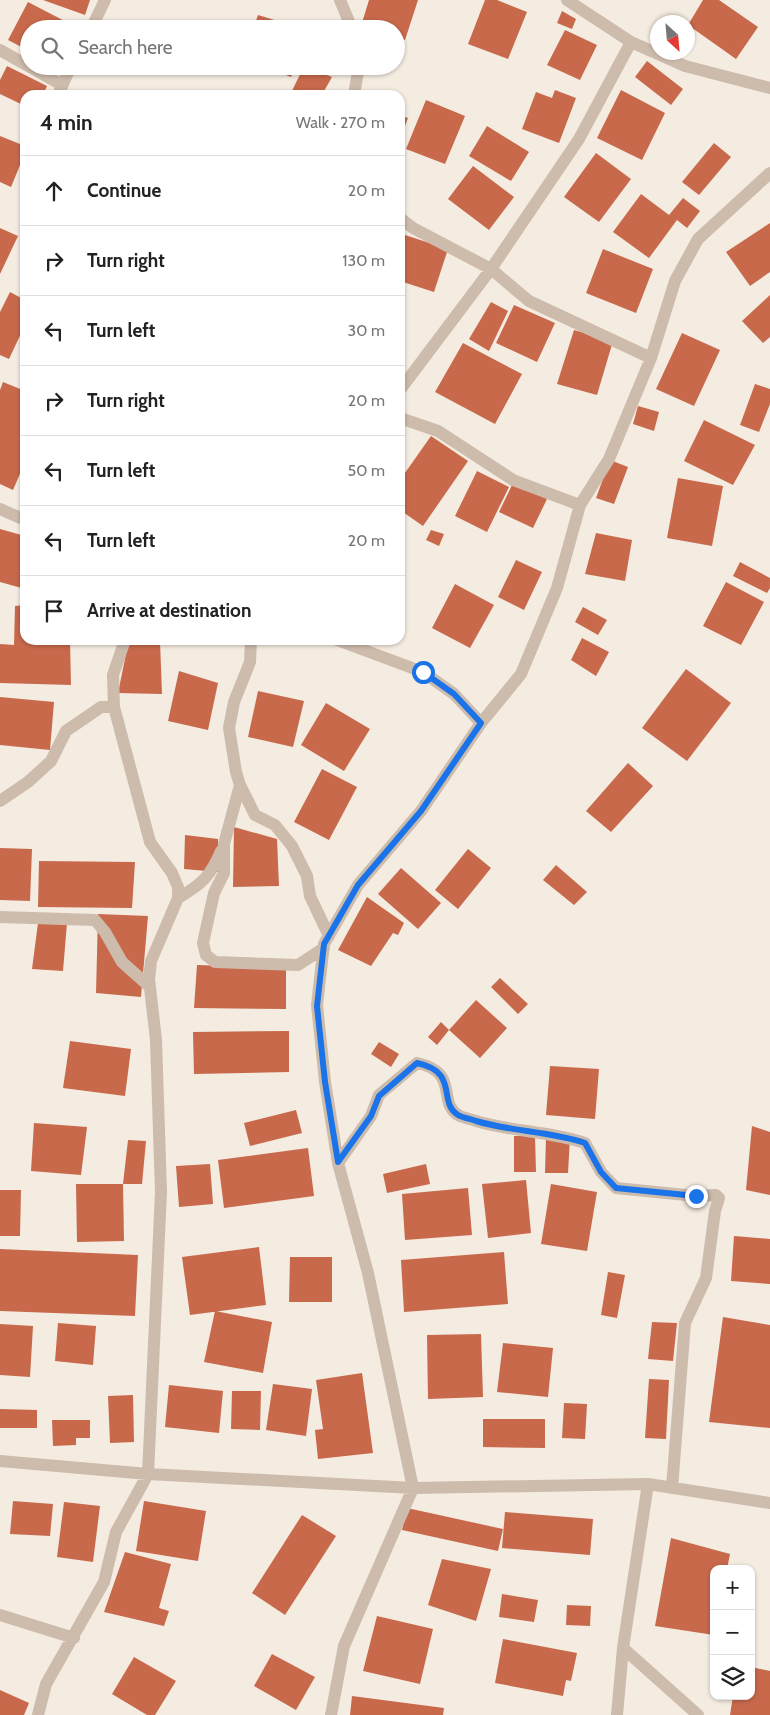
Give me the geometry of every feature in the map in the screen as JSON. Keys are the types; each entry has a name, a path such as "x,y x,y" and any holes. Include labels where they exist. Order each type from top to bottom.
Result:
{"street":[{"path":"95,20 105,0"},
{"path":"340,0 348,20"},
{"path":"567,0 631,42 685,66 770,88"},
{"path":"405,383 491,269 579,139 631,42"},
{"path":"0,50 20,63"},
{"path":"38,75 60,90 67,75"},
{"path":"355,90 357,75"},
{"path":"224,844 224,874 214,893 203,943 206,955 215,962 298,965 326,942 358,885 421,811 481,723 522,674 557,588 580,505 609,459 651,358 674,281 698,239 770,173"},
{"path":"405,222 413,228 491,269 529,301 651,358"},
{"path":"405,420 438,431 513,480 580,505"},
{"path":"0,509 20,518"},
{"path":"38,1715 46,1684 74,1638 104,1582 116,1532 148,1474 161,1192 156,1040 150,987 151,961 178,898 178,887 172,873 150,842 114,707 113,675 123,645"},
{"path":"251,645 250,662 234,702 230,728 240,785 255,815 274,825 292,846 308,876 310,896 326,942 317,1006 325,1082 338,1162 368,1273 413,1488 344,1646 331,1715"},
{"path":"350,645 423,672 454,694 481,723"},
{"path":"0,801 28,782 51,761 66,731 101,707 114,707"},
{"path":"178,898 200,886 213,871 224,844 240,785"},
{"path":"0,917 95,920 106,932 122,962 150,987"},
{"path":"338,1162 371,1116 379,1096 417,1063 430,1066 446,1083 448,1103 458,1115 503,1129 570,1138 585,1143 601,1172 616,1188 696,1196 716,1195 719,1198 715,1211 706,1278 685,1323 672,1488"},
{"path":"0,1461 148,1474 413,1488 648,1484 770,1503"},
{"path":"617,1715 623,1648 648,1484"},
{"path":"0,1615 74,1638"},
{"path":"623,1648 698,1715"}],"building":[{"path":"43,0 90,0 85,15"},
{"path":"369,0 418,0 405,40 405,20 363,20"},
{"path":"485,0 497,0 527,12 508,59 468,44"},
{"path":"703,0 719,0 758,27 736,59 695,30 694,15"},
{"path":"28,2 63,20 20,20 20,46 8,40"},
{"path":"562,11 576,19 572,29 557,23"},
{"path":"258,15 275,20 256,20"},
{"path":"565,30 597,45 580,80 547,65"},
{"path":"647,61 683,89 671,105 635,77"},
{"path":"7,66 20,72 20,75 25,75 47,86 45,90 20,90 20,104 0,94 0,80"},
{"path":"300,75 327,75 332,77 325,90 292,90"},
{"path":"555,90 576,98 559,143 522,129 536,92 552,98"},
{"path":"621,90 665,113 642,160 597,138"},
{"path":"426,100 465,116 445,164 406,149"},
{"path":"487,126 529,152 511,181 469,156"},
{"path":"0,136 20,144 20,165 11,187 0,182"},
{"path":"714,143 731,157 699,195 682,182"},
{"path":"596,153 631,179 599,222 564,197"},
{"path":"473,166 514,197 489,230 448,199"},
{"path":"641,194 669,215 683,198 700,211 687,228 677,220 649,258 613,232"},
{"path":"770,223 770,272 750,286 726,252"},
{"path":"0,228 18,236 0,274"},
{"path":"405,235 448,249 434,292 405,283"},
{"path":"603,249 653,269 636,313 586,293"},
{"path":"10,292 20,297 20,336 9,359 0,355 0,312"},
{"path":"770,295 770,337 763,343 742,321"},
{"path":"491,302 508,311 489,351 469,339"},
{"path":"514,305 555,323 537,362 496,343"},
{"path":"574,330 613,341 597,395 557,384"},
{"path":"682,333 720,350 694,406 656,389"},
{"path":"463,343 522,374 495,424 435,392"},
{"path":"3,382 20,389 20,474 13,490 0,484 0,390"},
{"path":"755,384 770,389 770,404 759,432 740,425"},
{"path":"638,406 659,412 654,431 633,424"},
{"path":"704,420 755,445 733,485 684,461"},
{"path":"431,436 468,461 423,526 405,513 405,473"},
{"path":"610,460 628,467 614,504 596,498"},
{"path":"477,471 509,487 487,532 455,516"},
{"path":"678,478 723,486 712,546 667,538"},
{"path":"513,483 547,499 533,528 499,512"},
{"path":"0,529 20,535 20,588 0,582"},
{"path":"431,530 444,534 439,546 426,540"},
{"path":"596,533 632,540 625,581 585,574"},
{"path":"516,560 542,572 524,610 498,597"},
{"path":"740,562 770,578 770,588 767,593 733,576"},
{"path":"726,582 764,602 741,645 703,626"},
{"path":"455,584 494,605 470,648 432,628"},
{"path":"15,606 20,606 20,645 70,645 71,685 0,683 0,644 14,645"},
{"path":"583,607 607,620 598,635 575,622"},
{"path":"582,638 609,652 596,676 571,660"},
{"path":"128,645 160,645 162,694 118,693"},
{"path":"686,669 731,703 687,761 642,728"},
{"path":"179,671 218,683 208,730 168,721"},
{"path":"258,691 304,701 293,747 248,737"},
{"path":"0,697 54,702 50,750 0,745"},
{"path":"326,703 370,729 344,771 301,745"},
{"path":"628,763 653,786 611,832 586,811"},
{"path":"322,769 357,787 329,840 294,822"},
{"path":"234,827 277,839 279,886 233,887"},
{"path":"185,835 218,839 218,872 184,869"},
{"path":"0,848 32,849 30,901 0,900"},
{"path":"468,849 491,868 458,909 435,890"},
{"path":"39,861 135,862 132,908 38,907"},
{"path":"556,865 587,892 574,905 543,880"},
{"path":"401,868 441,903 418,929 378,894"},
{"path":"367,897 404,923 398,935 393,933 371,966 338,950"},
{"path":"98,914 148,916 141,997 96,993"},
{"path":"38,923 67,923 63,971 32,969"},
{"path":"197,965 286,968 286,1009 194,1008"},
{"path":"500,978 528,1004 518,1014 491,987"},
{"path":"476,1000 507,1028 480,1058 449,1030"},
{"path":"441,1022 449,1030 437,1045 428,1037"},
{"path":"289,1031 289,1072 194,1074 193,1032"},
{"path":"70,1041 131,1049 125,1096 63,1088"},
{"path":"379,1042 399,1054 391,1067 371,1054"},
{"path":"550,1066 599,1069 595,1119 546,1115"},
{"path":"296,1110 302,1133 250,1146 244,1123"},
{"path":"34,1123 87,1127 81,1175 31,1171"},
{"path":"752,1126 770,1132 770,1195 746,1190"},
{"path":"514,1136 535,1136 536,1172 514,1172"},
{"path":"546,1137 570,1138 568,1173 545,1173"},
{"path":"128,1140 146,1141 142,1184 123,1184"},
{"path":"308,1148 314,1196 224,1208 218,1160"},
{"path":"210,1164 213,1204 179,1207 176,1166"},
{"path":"426,1164 430,1184 387,1193 383,1174"},
{"path":"526,1180 531,1233 488,1238 482,1184"},
{"path":"76,1184 123,1184 124,1241 77,1242"},
{"path":"551,1184 597,1192 587,1251 541,1244"},
{"path":"468,1188 472,1235 405,1240 402,1194"},
{"path":"0,1190 21,1190 20,1236 0,1236"},
{"path":"734,1236 770,1239 770,1284 731,1281"},
{"path":"259,1247 266,1305 190,1315 182,1257"},
{"path":"0,1249 138,1255 135,1316 0,1311"},
{"path":"504,1252 508,1304 404,1312 401,1260"},
{"path":"290,1257 332,1257 332,1302 289,1302"},
{"path":"608,1272 625,1275 617,1318 601,1315"},
{"path":"215,1311 272,1322 263,1373 204,1362"},
{"path":"723,1317 770,1325 770,1428 709,1422"},
{"path":"652,1322 677,1323 673,1361 648,1359"},
{"path":"58,1323 96,1326 93,1365 55,1361"},
{"path":"0,1324 33,1326 30,1377 0,1375"},
{"path":"481,1334 483,1397 428,1399 427,1335"},
{"path":"503,1343 553,1348 548,1397 497,1392"},
{"path":"362,1373 373,1453 318,1459 315,1430 323,1429 316,1380"},
{"path":"649,1379 669,1380 666,1439 645,1438"},
{"path":"273,1384 312,1389 306,1436 266,1430"},
{"path":"169,1385 223,1391 219,1433 165,1427"},
{"path":"232,1391 261,1391 260,1430 231,1429"},
{"path":"133,1395 134,1442 110,1443 108,1396"},
{"path":"564,1403 587,1404 585,1439 562,1438"},
{"path":"0,1409 37,1410 37,1428 0,1428"},
{"path":"483,1419 545,1419 545,1448 483,1447"},
{"path":"52,1420 90,1420 90,1438 76,1438 76,1445 53,1446"},
{"path":"13,1501 53,1504 50,1536 10,1534"},
{"path":"144,1501 206,1511 198,1561 136,1551"},
{"path":"64,1502 100,1506 93,1562 57,1557"},
{"path":"407,1508 503,1529 498,1551 402,1530"},
{"path":"505,1512 593,1519 590,1555 502,1548"},
{"path":"302,1515 336,1536 285,1615 252,1593"},
{"path":"671,1538 730,1554 728,1565 710,1565 710,1634 655,1626"},
{"path":"125,1552 171,1564 159,1608 169,1611 164,1626 104,1612"},
{"path":"442,1559 491,1569 476,1621 428,1605"},
{"path":"502,1594 538,1600 534,1622 499,1617"},
{"path":"567,1605 591,1606 590,1626 566,1625"},
{"path":"377,1616 433,1629 420,1684 363,1671"},
{"path":"503,1639 577,1653 571,1681 566,1680 563,1696 495,1683"},
{"path":"272,1654 315,1677 296,1710 254,1686"},
{"path":"134,1657 176,1681 155,1715 147,1715 112,1694"},
{"path":"755,1668 770,1671 770,1715 730,1715 732,1700 755,1700"},
{"path":"0,1690 29,1703 24,1715 0,1715"},
{"path":"352,1696 444,1708 443,1715 350,1715"}],"route":[{"path":"423,672 454,694 481,723 421,811 358,885 324,944 317,1006 325,1082 338,1162 371,1116 379,1096 417,1063 430,1066 446,1083 448,1103 458,1115 503,1129 570,1138 585,1143 601,1172 616,1188 696,1196"}]}
